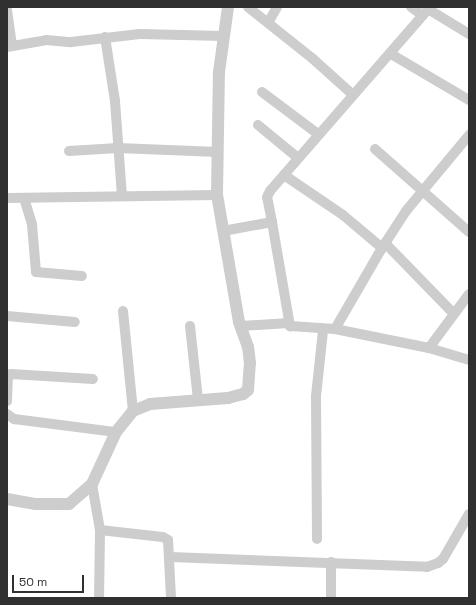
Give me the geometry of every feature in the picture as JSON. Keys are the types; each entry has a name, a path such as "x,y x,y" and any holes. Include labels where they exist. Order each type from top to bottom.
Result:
{"street":[{"path":"7,499 35,504 63,505 75,500 92,484 116,432 133,411 150,404 228,398 243,394 248,390 250,363 247,341 241,326 217,195 219,72 228,7"},
{"path":"248,7 269,21 352,94"},
{"path":"269,21 277,7"},
{"path":"411,7 427,11 469,34"},
{"path":"7,10 10,47 46,40 71,42 106,37 157,33 224,36"},
{"path":"289,323 268,194 352,94 391,54 427,11"},
{"path":"106,37 115,101 122,196"},
{"path":"391,54 469,100"},
{"path":"262,92 318,134"},
{"path":"258,125 298,158"},
{"path":"335,329 383,245 423,190 469,135"},
{"path":"69,150 118,148 218,152"},
{"path":"375,149 469,232"},
{"path":"284,175 344,215 383,245 453,313"},
{"path":"7,198 217,195"},
{"path":"24,198 32,225 36,272 82,276"},
{"path":"223,231 272,222"},
{"path":"429,348 453,313 469,294"},
{"path":"123,311 133,411"},
{"path":"7,316 75,322"},
{"path":"241,326 289,323 296,328 323,330 335,329 429,348 469,360"},
{"path":"190,326 198,400"},
{"path":"317,539 316,396 323,330"},
{"path":"7,401 8,378 11,374 93,379"},
{"path":"7,414 14,419 116,432"},
{"path":"92,484 100,530 99,598"},
{"path":"170,557 331,562 416,568 433,566 443,559 469,514"},
{"path":"100,530 163,537 169,543 171,598"},
{"path":"331,562 331,598"}]}
